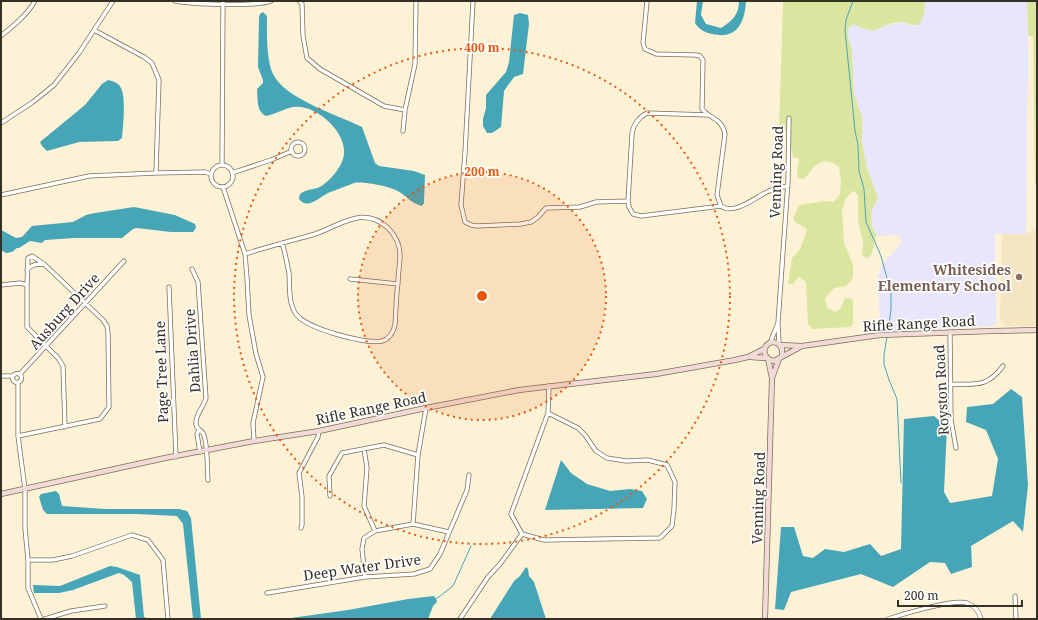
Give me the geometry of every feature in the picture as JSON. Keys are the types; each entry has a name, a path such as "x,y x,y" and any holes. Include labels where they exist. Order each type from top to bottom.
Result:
{"main road":[{"name":"Rifle Range Road","path":"780,344 802,346 869,336 1037,330"},
{"path":"770,342 780,344 783,350 781,357 774,361 767,358 764,354 764,349 770,342"},
{"name":"Rifle Range Road","path":"781,357 802,346"},
{"name":"Rifle Range Road","path":"748,357 764,349"},
{"name":"Rifle Range Road","path":"1,494 254,441 319,431 519,390 656,374 748,357 767,358"},
{"name":"Venning Road","path":"772,378 781,357"},
{"name":"Venning Road","path":"765,619 772,378 767,358"}],"street":[{"path":"1,36 13,26 35,1"},
{"path":"1,123 54,85 79,53 113,1"},
{"path":"175,1 203,4 223,2 252,4 271,1"},
{"path":"299,1 302,4 303,36 307,58 320,69 384,106 405,110"},
{"path":"403,131 405,110 415,64 416,1"},
{"path":"473,1 461,205 465,222 477,226 521,224 535,220 543,209 549,207 580,207 596,202 628,201"},
{"path":"647,1 643,43 647,51 656,54 696,55 702,58 704,64 701,106 703,112 718,121 724,131 717,195 721,206"},
{"path":"222,165 223,2"},
{"path":"94,30 144,57 152,63 156,70 159,80 156,173"},
{"path":"709,115 647,113 636,122 632,134 628,201 631,212 635,215 641,216 721,206 724,209 738,208 772,189 788,186"},
{"name":"Venning Road","path":"780,344 778,323 788,186 789,118"},
{"path":"232,173 271,160 292,151"},
{"path":"222,165 228,167 232,173 232,181 230,184 223,187 212,181 211,174 215,168 222,165"},
{"path":"1,196 89,176 205,172 211,174"},
{"path":"223,187 244,254 249,315 256,354 263,377 253,423 254,441"},
{"path":"244,254 282,242 314,234 355,217 375,219 384,224 396,239 400,254 394,331 390,336 383,341 376,342 350,338 323,330 303,321 297,316 292,308 288,272 282,242"},
{"path":"18,436 65,427 100,418 109,407 107,326 86,303 44,264 32,256 29,257 27,262 27,327 47,346 63,366 65,427"},
{"name":"Ausburg Drive","path":"20,374 124,261"},
{"path":"28,270 30,266 44,264"},
{"name":"Dahlia Drive","path":"192,269 198,282 206,398 196,419 196,427 203,433 208,480"},
{"path":"350,279 398,284"},
{"path":"1,285 20,283 27,285"},
{"name":"Page Tree Lane","path":"169,287 176,457"},
{"name":"Venning Road","path":"770,342 778,323"},
{"name":"Royston Road","path":"950,332 951,420 956,448"},
{"path":"950,384 984,383 996,375 1003,366"},
{"path":"1,376 12,376 15,373 20,374 21,379 18,382 18,436 25,489 28,588 41,619"},
{"path":"12,376 13,381 18,382"},
{"path":"548,413 578,428 596,451 607,458 626,461 648,460 667,465 675,482 672,526 660,538 544,540 522,534 511,514 548,413 549,386"},
{"path":"412,524 418,455 426,408"},
{"name":"Dahlia Drive","path":"199,430 197,434 200,452"},
{"path":"301,528 302,497 299,473 318,437 319,431"},
{"path":"330,496 329,476 342,453 384,445 418,455"},
{"path":"364,449 367,468 364,506 375,531"},
{"name":"Deep Water Drive","path":"267,593 365,577 414,574 430,569 440,554 467,490 469,474"},
{"path":"365,577 362,549 364,538 375,531 412,524 449,532"},
{"path":"460,619 488,577 500,564 522,534"},
{"path":"28,560 53,560 72,556 132,535 148,540 163,560 168,619"},
{"path":"1015,596 1016,619"},
{"path":"888,619 948,604 964,603 972,605 978,610 981,619"},
{"path":"46,619 71,611 105,606"}],"shaded area":[{"path":"925,1 1027,1 1028,61 1026,234 995,234 996,323 993,326 883,332 880,330 878,276 881,266 903,241 897,235 876,236 872,226 871,211 878,198 867,168 862,142 862,117 854,94 852,49 848,37 848,29 853,24 861,28 874,31 881,27 902,22 912,26 924,14"},
{"name":"Whitesides Elementary School","path":"1037,227 1037,326 1006,326 1000,320 1002,234 1026,234"}],"green space":[{"path":"783,1 925,1 924,14 920,24 911,25 904,22 898,22 874,31 861,28 853,24 848,29 848,37 852,49 854,94 862,117 862,142 867,168 878,198 871,211 872,226 876,236 872,254 867,259 862,255 863,243 858,220 858,195 854,191 851,192 845,200 842,211 844,243 853,265 853,278 846,286 834,288 825,299 827,308 836,312 840,309 845,298 850,298 853,301 853,324 850,327 812,329 808,324 806,282 799,277 793,284 788,284 792,258 800,249 807,229 793,219 799,205 827,201 834,202 840,194 841,183 839,167 834,163 825,161 816,165 804,179 798,178 797,171 799,159 793,157 791,148 791,130 783,131 779,129"},
{"path":"1027,1 1037,1 1037,185 1035,183 1033,37 1028,35"}],"water":[{"path":"697,1 703,1 701,15 706,24 721,28 736,14 739,1 746,1 744,16 738,28 733,32 721,35 712,34 704,31 695,23"},
{"path":"263,12 267,16 267,46 269,61 273,74 279,83 300,99 362,127 375,163 379,166 414,171 425,175 424,203 422,206 413,202 397,191 364,183 354,183 328,193 309,203 302,202 299,199 300,194 321,187 332,177 342,163 344,150 338,133 325,119 309,109 292,107 266,116 259,108 257,89 263,83 263,80 258,67 259,17"},
{"path":"520,13 528,15 529,24 523,74 514,77 504,91 501,127 492,133 487,133 483,126 486,108 486,95 506,72 509,62 514,15"},
{"path":"108,80 119,85 123,95 124,110 122,138 118,141 79,142 47,151 40,142 85,105 102,84"},
{"path":"134,207 175,215 195,224 196,228 193,232 171,232 137,228 133,229 122,238 74,238 45,240 42,243 30,241 12,252 6,253 1,250 1,230 16,238 22,237 32,226 73,222 86,215"},
{"path":"1011,389 1022,397 1028,485 1023,532 1013,521 971,546 972,567 951,574 945,563 930,562 893,587 861,574 791,592 784,610 775,609 781,527 794,527 803,556 813,558 825,549 844,552 870,544 881,556 901,549 904,419 934,416 947,427 944,492 950,503 992,496 998,459 986,430 966,422 967,407 993,404"},
{"path":"561,460 571,473 587,484 610,491 630,489 642,491 647,499 643,508 545,510"},
{"path":"56,491 59,494 62,506 105,509 179,509 187,511 191,518 201,619 193,619 183,524 177,516 136,514 47,514 43,510 39,497 41,494"},
{"path":"110,566 140,575 144,617 149,619 136,619 132,582 124,575 119,573 73,590 59,593 34,593 33,585 60,586"},
{"path":"526,567 528,569 529,576 534,582 546,619 490,619 514,581 520,576"},
{"path":"434,596 437,602 433,606 428,619 284,619 348,610 408,599"}],"waterway":[{"path":"853,1 846,20 845,30 855,131 858,145 859,171 864,189 866,222 881,256 891,293 888,333"},
{"path":"887,336 884,364 897,399 901,483"},
{"path":"436,599 453,586 471,546"}],"place":[{"name":"Whitesides Elementary School","path":"1019,277"}]}
